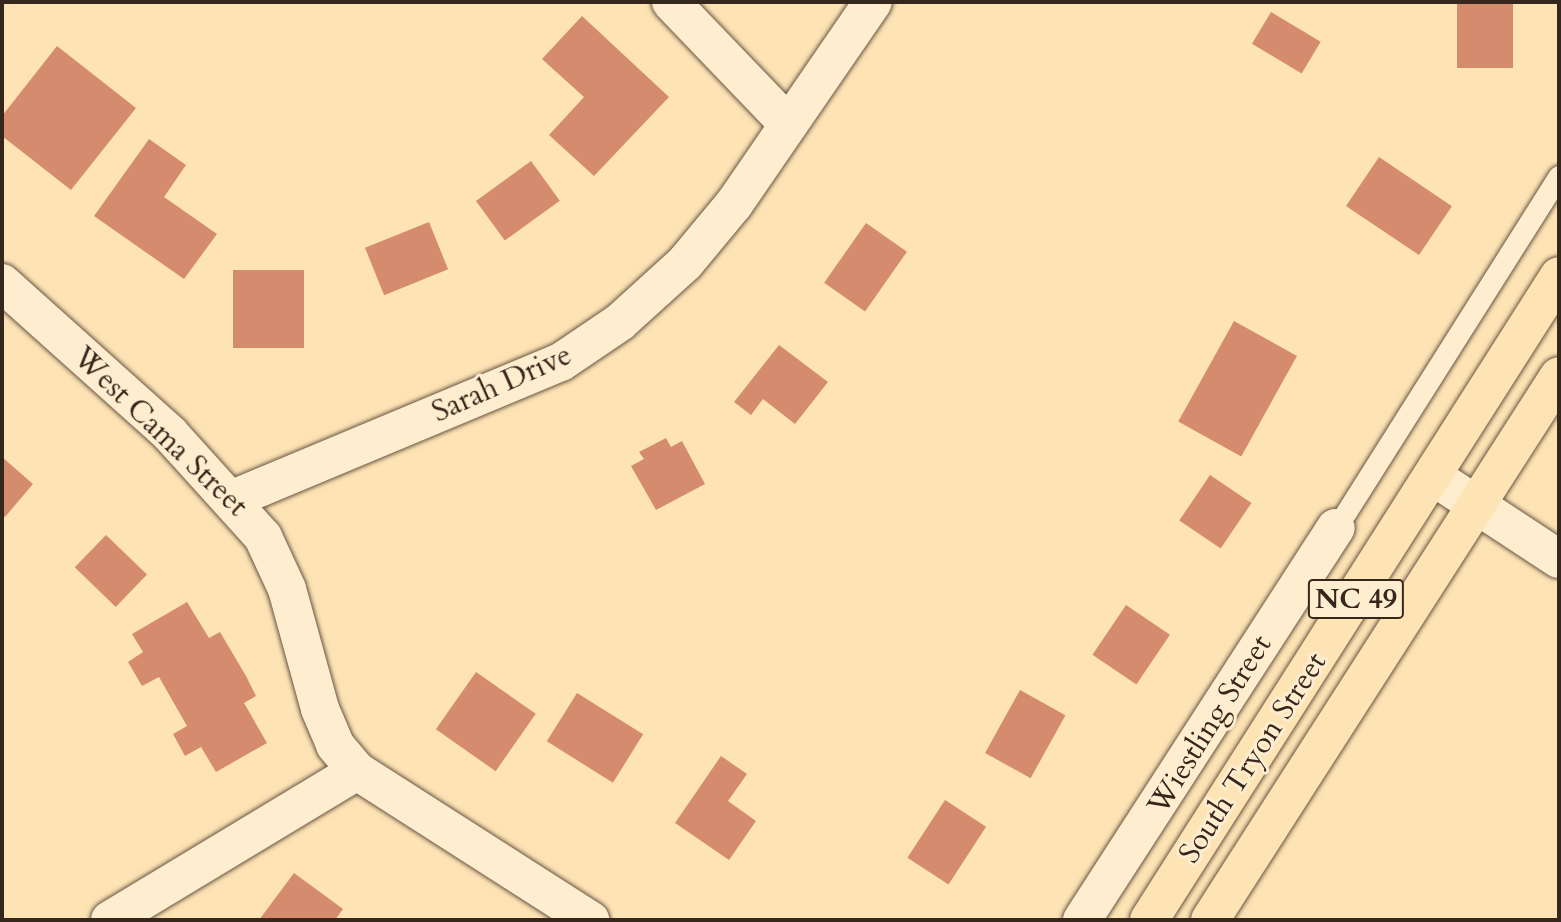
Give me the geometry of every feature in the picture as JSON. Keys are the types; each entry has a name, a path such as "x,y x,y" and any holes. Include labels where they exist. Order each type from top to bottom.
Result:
{"main road":[{"name":"South Tryon Street","path":"1149,920 1434,477 1559,276"},
{"name":"South Tryon Street","path":"1210,920 1559,376"}],"street":[{"path":"671,2 788,124"},
{"name":"Sarah Drive","path":"233,499 561,362 620,322 685,263 734,204 873,2"},
{"name":"West Cama Street","path":"2,283 170,434 233,499 274,555 320,709 335,745 357,771 590,920"},
{"path":"1434,477 1559,559"},
{"name":"Wiestling Street","path":"1082,920 1340,521"},
{"path":"110,920 357,771"}],"lane":[{"path":"1340,521 1559,176"}],"building":[{"path":"1457,2 1513,2 1513,68 1457,68"},
{"path":"1271,12 1321,42 1302,74 1252,44"},
{"path":"582,16 669,97 594,176 549,135 584,97 542,59"},
{"path":"57,46 136,108 71,190 2,136 2,116"},
{"path":"149,139 186,165 164,197 217,234 184,279 94,216"},
{"path":"1379,157 1452,206 1419,255 1346,206"},
{"path":"531,161 560,201 505,241 476,201"},
{"path":"429,222 448,269 384,295 365,248"},
{"path":"866,223 907,252 865,311 824,283"},
{"path":"233,270 304,270 304,348 233,348"},
{"path":"1234,321 1297,356 1241,456 1178,422"},
{"path":"779,345 828,382 795,424 763,399 751,415 734,402"},
{"path":"666,438 671,447 682,441 705,484 656,510 631,466 644,459 639,452"},
{"path":"2,457 33,484 5,517 2,515"},
{"path":"1210,475 1251,503 1221,549 1179,521"},
{"path":"106,535 147,575 116,607 75,567"},
{"path":"187,602 209,638 220,632 246,676 256,696 244,703 267,743 216,772 201,747 185,756 173,734 187,726 159,677 142,686 128,662 143,652 132,634"},
{"path":"1126,605 1170,635 1136,684 1092,655"},
{"path":"476,672 536,714 496,771 436,729"},
{"path":"1020,690 1065,715 1031,778 985,753"},
{"path":"577,693 643,734 613,783 547,741"},
{"path":"721,756 747,774 728,801 756,821 729,860 675,823"},
{"path":"945,800 986,827 949,885 907,858"},
{"path":"294,873 343,909 335,920 259,920"}]}
